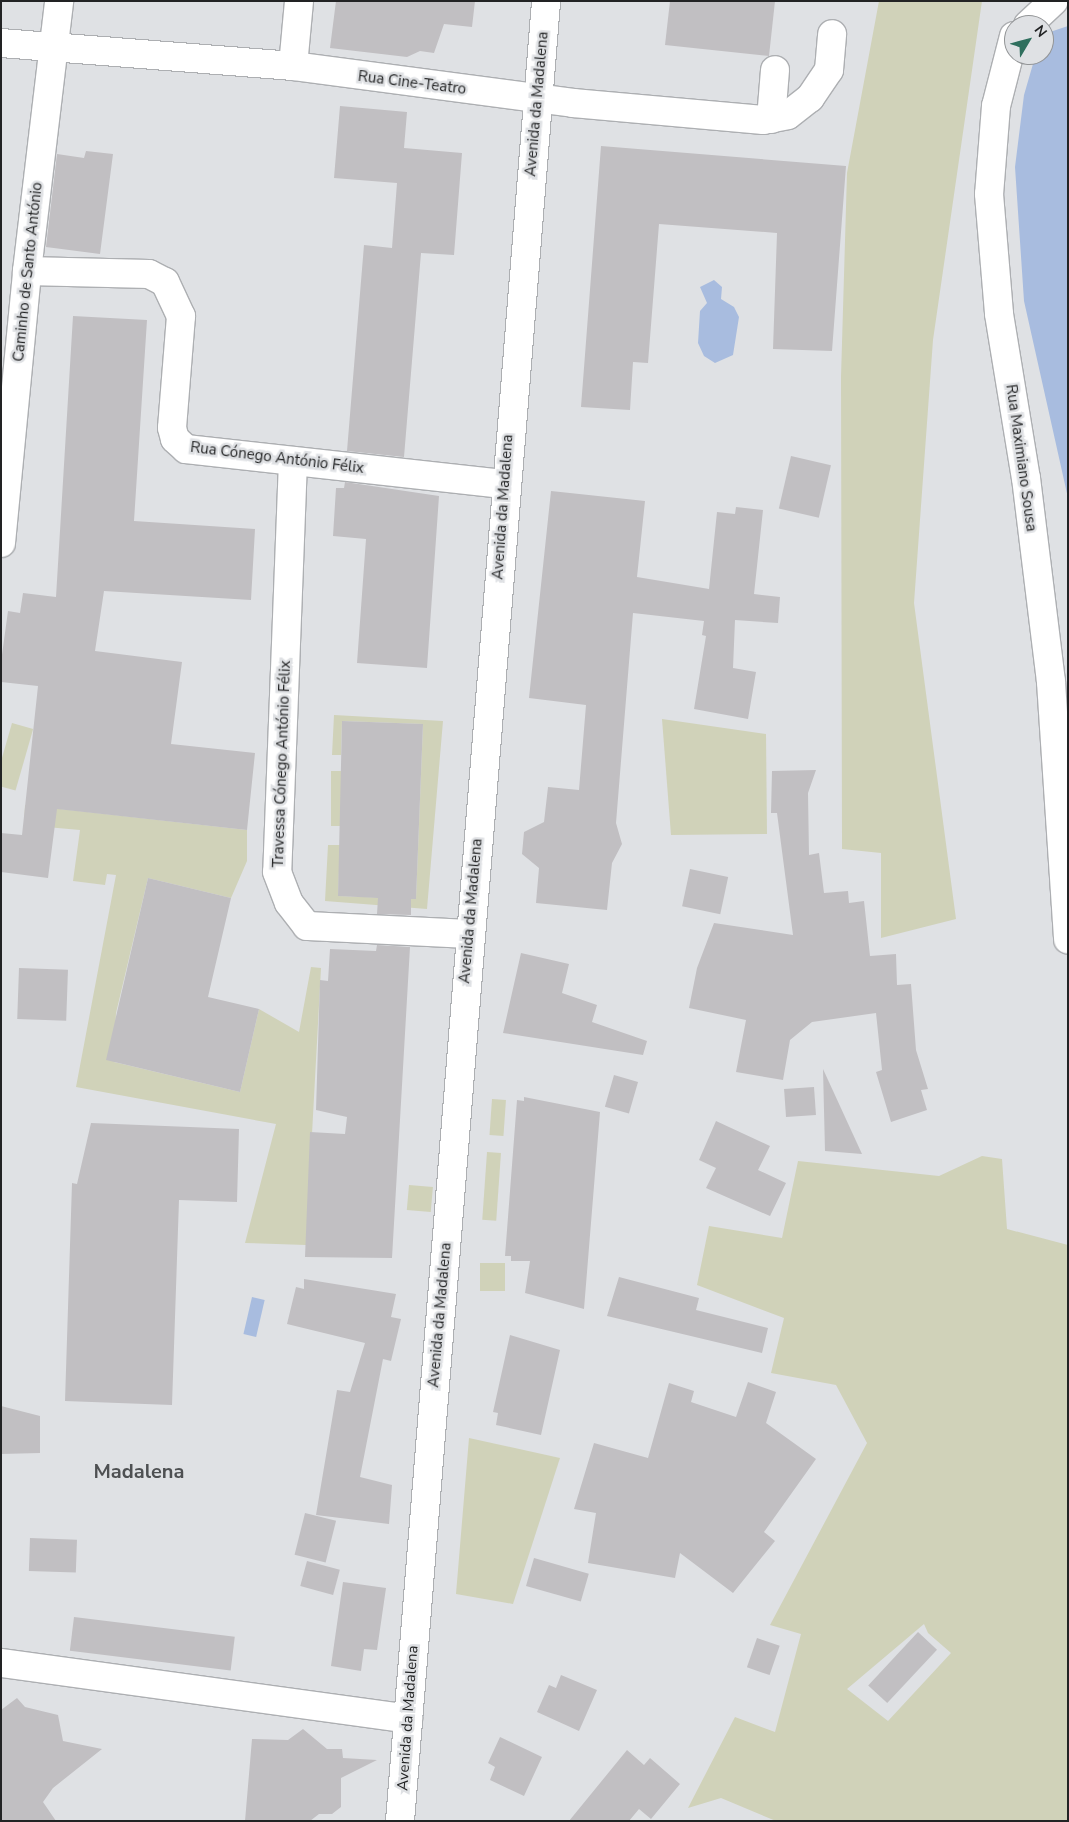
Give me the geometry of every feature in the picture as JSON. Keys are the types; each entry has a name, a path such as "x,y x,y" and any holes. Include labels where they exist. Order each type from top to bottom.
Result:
{"street":[{"name":"Caminho de Santo António","path":"1,543 26,271 59,1"},
{"path":"293,66 299,1"},
{"name":"Avenida da Madalena","path":"400,1821 505,484 546,1"},
{"name":"Rua Maximiano Sousa","path":"1021,15 1025,1"},
{"path":"1039,15 1054,1"},
{"name":"Rua Cine-Teatro","path":"1,43 54,44 293,66 537,98 771,118 788,115 810,98 829,70 832,34"},
{"name":"Rua Maximiano Sousa","path":"1007,65 996,106 989,194 993,261 1051,682 1068,939"},
{"path":"771,118 775,70"},
{"name":"Rua Cónego António Félix","path":"26,271 149,274 165,282 181,316 175,439 186,450 505,484"},
{"name":"Travessa Cónego António Félix","path":"293,461 276,872 288,903 307,926 470,934"},
{"path":"1,1663 408,1719"}],"green space":[{"path":"879,1 982,1 933,340 914,603 956,919 881,938 881,853 842,849 841,377 847,173"},
{"path":"334,715 443,721 427,909 325,901 328,845 340,845 338,896 416,899 423,724 342,721 341,755 332,755"},
{"path":"662,719 766,734 767,834 671,835"},
{"path":"12,723 33,729 16,791 1,786 1,761"},
{"path":"331,771 341,771 341,826 331,826"},
{"path":"25,805 247,830 247,861 231,898 148,878 116,1013 114,1062 240,1092 259,1009 299,1032 311,967 321,968 306,1245 245,1243 276,1124 76,1087 116,875 107,874 105,885 73,881 80,830 24,825"},
{"path":"492,1099 506,1100 503,1136 489,1135"},
{"path":"487,1152 501,1153 496,1221 482,1220"},
{"path":"982,1156 1002,1159 1007,1229 1068,1245 1068,1821 776,1821 721,1798 688,1808 735,1717 775,1732 801,1634 770,1625 867,1443 836,1385 771,1373 784,1318 697,1285 709,1226 782,1238 798,1161 939,1176","holes":["924,1624 928,1633 951,1653 888,1721 847,1689"]},
{"path":"409,1185 433,1187 431,1212 407,1210"},
{"path":"480,1263 505,1263 505,1291 480,1291"},
{"path":"469,1438 560,1458 513,1604 456,1594"}],"water":[{"path":"1068,26 1068,498 1024,301 1015,167 1024,95 1033,65 1054,65 1054,31"},
{"path":"714,280 722,287 721,299 734,307 739,317 733,355 715,363 704,356 698,343 700,311 707,303 700,287"},
{"path":"252,1297 265,1300 256,1337 243,1334"}],"building":[{"path":"336,1 475,1 472,27 444,24 434,53 420,51 407,57 330,48"},
{"path":"670,1 775,1 769,56 665,45"},
{"path":"340,106 407,112 404,148 462,153 454,255 421,253 404,457 347,451 364,245 392,248 397,183 334,178"},
{"path":"601,146 846,166 832,351 773,349 777,233 659,224 648,363 633,362 630,410 581,407"},
{"path":"86,151 113,154 100,254 46,247 57,154 84,158"},
{"path":"73,316 147,320 134,521 255,529 251,600 104,591 95,651 182,662 171,744 255,753 247,830 57,809 48,878 1,872 1,833 22,835 38,686 1,682 1,662 8,611 20,613 23,593 56,597"},
{"path":"791,456 831,465 819,518 779,509"},
{"path":"345,482 439,496 427,668 357,663 366,539 333,536 336,488 344,488"},
{"path":"551,491 645,501 637,577 709,589 717,512 735,514 736,507 763,510 754,594 780,597 778,623 735,620 733,668 756,672 748,719 694,709 706,636 702,635 704,621 633,613 616,823 622,844 612,863 607,910 536,903 539,868 522,854 524,832 544,822 548,787 579,790 586,705 529,698"},
{"path":"342,721 423,724 416,899 411,899 411,915 377,914 378,898 338,896"},
{"path":"816,770 808,793 809,855 819,853 824,893 848,891 849,903 864,901 870,956 896,954 897,985 911,984 916,1050 928,1089 921,1090 927,1110 891,1122 876,1072 882,1070 876,1013 812,1022 790,1040 783,1080 736,1072 746,1020 689,1008 697,968 714,923 793,935 777,813 771,813 772,771"},
{"path":"690,869 728,877 720,914 682,906"},
{"path":"148,878 231,898 208,997 259,1009 240,1092 106,1060"},
{"path":"377,945 410,947 392,1258 305,1257 310,1132 345,1134 347,1117 316,1110 320,980 328,981 330,949 376,951"},
{"path":"521,953 569,964 562,993 597,1005 592,1022 647,1041 643,1055 503,1033"},
{"path":"19,968 68,970 66,1021 17,1019"},
{"path":"823,1069 862,1154 825,1151"},
{"path":"614,1075 638,1082 629,1114 605,1107"},
{"path":"814,1087 816,1115 786,1117 784,1089"},
{"path":"524,1097 600,1112 584,1309 525,1293 530,1261 511,1261 511,1256 505,1256 517,1100 524,1101"},
{"path":"716,1121 770,1146 758,1170 786,1183 770,1216 706,1188 716,1168 699,1160"},
{"path":"91,1123 239,1129 237,1202 179,1200 172,1405 65,1401 72,1183 77,1184"},
{"path":"619,1277 699,1298 696,1310 768,1328 762,1353 607,1316"},
{"path":"304,1279 396,1294 391,1317 401,1319 391,1361 383,1359 360,1477 392,1485 389,1524 316,1515 337,1390 350,1392 365,1343 287,1324 296,1287 304,1289"},
{"path":"510,1335 560,1350 541,1435 496,1425 498,1413 493,1412"},
{"path":"748,1382 776,1392 766,1423 816,1459 764,1532 775,1541 733,1593 680,1553 675,1578 588,1563 596,1513 574,1509 594,1443 648,1458 669,1383 694,1391 691,1402 736,1417"},
{"path":"1,1406 40,1416 40,1453 1,1454"},
{"path":"305,1513 336,1521 326,1562 295,1555"},
{"path":"30,1538 77,1540 76,1573 29,1571"},
{"path":"534,1558 589,1574 581,1602 526,1586"},
{"path":"307,1561 340,1570 333,1595 300,1586"},
{"path":"343,1582 386,1588 377,1650 364,1649 361,1671 331,1666"},
{"path":"74,1617 235,1637 231,1670 70,1651"},
{"path":"918,1632 937,1650 887,1703 868,1685"},
{"path":"757,1638 780,1646 770,1675 747,1667"},
{"path":"561,1675 597,1690 579,1731 537,1712 549,1685 556,1688"},
{"path":"17,1698 25,1707 58,1715 63,1741 102,1749 53,1788 43,1802 56,1821 1,1821 1,1710"},
{"path":"303,1729 327,1749 342,1749 343,1758 377,1760 341,1778 341,1807 332,1814 319,1814 310,1821 245,1821 252,1739 288,1740"},
{"path":"500,1737 542,1757 524,1796 490,1780 495,1767 488,1763"},
{"path":"627,1750 644,1765 650,1758 680,1784 651,1819 639,1809 629,1821 569,1821"}],"district":[{"name":"Madalena","path":"139,1471"}]}
